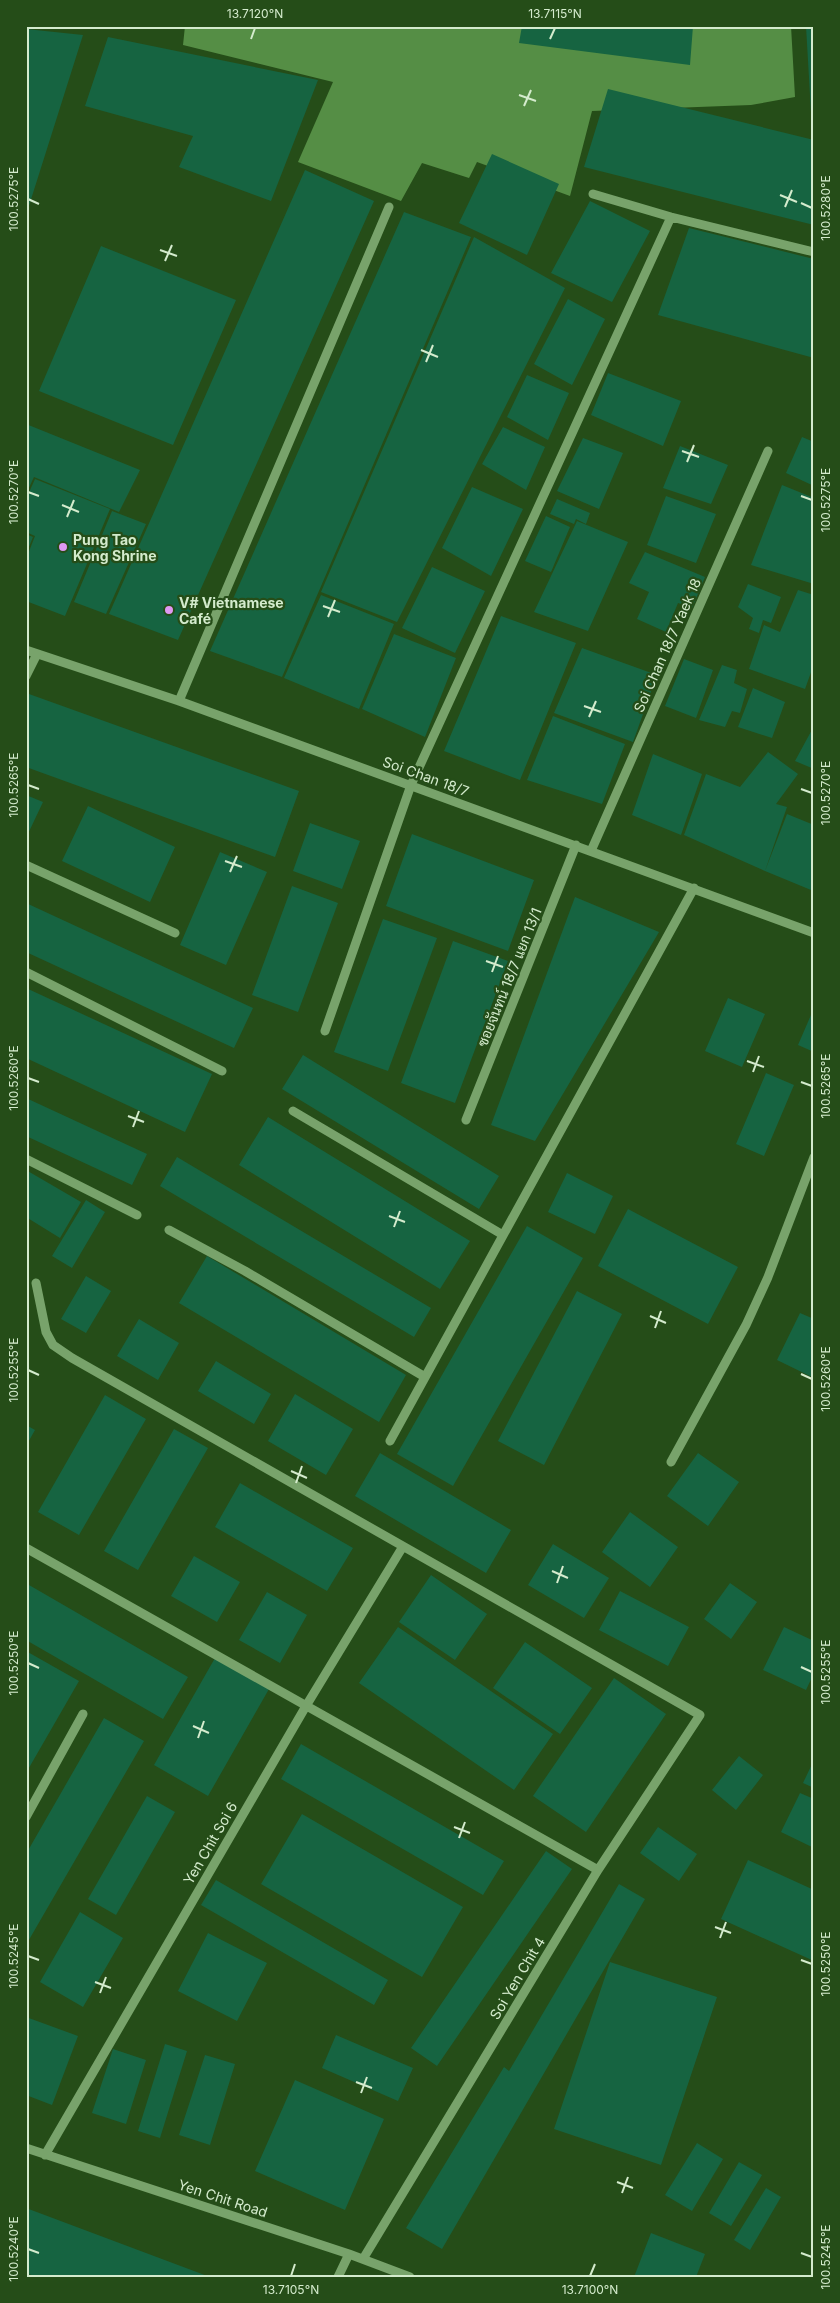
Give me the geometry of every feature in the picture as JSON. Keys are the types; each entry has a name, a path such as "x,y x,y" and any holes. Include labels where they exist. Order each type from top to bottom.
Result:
{"street":[{"path":"593,194 671,217 814,252"},
{"path":"179,701 389,207"},
{"path":"325,1031 411,785 671,217"},
{"name":"Soi Chan 18/7 Yaek 18","path":"592,851 768,451"},
{"name":"Soi Chan 18/7","path":"26,650 179,701 814,932"},
{"path":"26,676 37,654"},
{"name":"ซอยจันทน์ 18/7 แยก 13/1","path":"466,1120 576,845"},
{"path":"26,865 175,933"},
{"path":"390,1441 694,888"},
{"path":"26,972 222,1071"},
{"path":"292,1111 503,1235"},
{"path":"671,1462 750,1317 768,1277 814,1157"},
{"path":"26,1159 137,1215"},
{"path":"168,1230 245,1271 425,1377"},
{"path":"36,1283 46,1332 53,1345 72,1358 402,1548"},
{"path":"26,1548 598,1870"},
{"name":"Yen Chit Soi 6","path":"45,2155 306,1706 402,1548"},
{"name":"Soi Yen Chit 4","path":"363,2259 598,1870 700,1715 402,1548"},
{"path":"26,1817 83,1714"},
{"name":"Yen Chit Road","path":"26,2148 349,2254 410,2277"},
{"path":"338,2277 349,2254"}],"green space":[{"path":"185,26 791,26 795,97 751,105 592,111 570,196 477,162 469,178 422,163 401,201 298,162 333,82 183,45"}],"building":[{"path":"522,26 693,26 690,65 519,43"},
{"path":"806,26 814,26 814,130 812,130"},
{"path":"26,29 83,35 27,212 26,212"},
{"path":"108,37 318,80 271,201 179,167 193,136 85,106"},
{"path":"608,89 814,140 814,225 584,167"},
{"path":"492,154 559,184 527,255 459,223"},
{"path":"305,170 374,201 178,640 109,614"},
{"path":"590,201 650,231 612,302 551,273"},
{"path":"404,212 471,237 282,677 210,651"},
{"path":"689,228 814,259 814,358 658,315"},
{"path":"474,237 565,288 397,622 321,592"},
{"path":"101,246 236,300 173,445 39,391"},
{"path":"568,299 605,319 572,385 534,364"},
{"path":"608,373 681,401 663,446 591,415"},
{"path":"527,375 569,393 548,440 507,417"},
{"path":"26,424 140,470 119,512 34,477 26,494"},
{"path":"503,427 545,447 526,490 482,464"},
{"path":"802,437 814,442 814,486 786,473"},
{"path":"583,438 623,453 599,509 557,491"},
{"path":"680,446 728,465 711,504 663,488"},
{"name":"Pung Tao Kong Shrine","path":"35,479 110,509 65,616 26,601 26,559 35,536 26,532 26,499"},
{"path":"782,485 814,498 814,584 751,565"},
{"path":"472,487 523,509 491,576 442,548"},
{"path":"666,496 716,514 696,563 647,545"},
{"path":"557,499 590,513 586,524 576,519 574,524 550,514"},
{"path":"112,511 146,524 106,614 74,602"},
{"path":"546,516 570,527 551,572 525,561"},
{"path":"577,521 628,542 588,631 534,612"},
{"path":"26,534 33,537 26,554"},
{"path":"645,552 705,577 692,608 678,603 666,632 637,619 649,592 629,583"},
{"path":"432,567 485,591 455,653 402,628"},
{"path":"748,584 781,597 771,623 763,620 759,633 749,629 753,618 738,607"},
{"path":"798,590 814,595 814,664 805,689 749,669 764,625 780,632"},
{"path":"321,595 394,624 359,709 284,678"},
{"path":"501,616 576,643 520,780 444,751"},
{"path":"394,634 456,658 425,737 362,709"},
{"path":"582,648 657,675 633,742 554,713"},
{"path":"684,659 713,670 696,718 665,706"},
{"path":"722,665 737,670 734,683 747,689 740,713 732,711 725,727 699,720"},
{"path":"753,688 785,702 772,738 738,727"},
{"path":"29,694 299,791 275,857 26,767 26,701"},
{"path":"553,716 625,744 602,804 527,780"},
{"path":"814,726 814,769 795,761"},
{"path":"768,752 798,774 776,804 787,807 765,871 684,835 706,774 740,787"},
{"path":"653,754 702,774 681,835 632,815"},
{"path":"26,795 43,802 26,838"},
{"path":"88,806 175,847 150,902 62,861"},
{"path":"787,814 814,825 814,881 811,890 765,871"},
{"path":"310,823 360,841 342,889 293,871"},
{"path":"412,834 534,880 508,951 386,906"},
{"path":"220,852 267,872 226,965 180,945"},
{"path":"292,886 338,903 298,1012 252,995"},
{"path":"575,897 659,932 535,1141 491,1125"},
{"path":"26,903 253,1008 234,1048 26,952"},
{"path":"383,919 437,938 388,1071 334,1052"},
{"path":"453,941 508,961 455,1103 401,1083"},
{"path":"26,988 212,1074 185,1132 26,1058"},
{"path":"728,998 765,1014 742,1067 705,1051"},
{"path":"814,1008 814,1052 798,1045"},
{"path":"303,1055 499,1176 479,1209 282,1089"},
{"path":"766,1073 794,1085 764,1156 736,1144"},
{"path":"26,1098 147,1154 132,1185 26,1136"},
{"path":"268,1117 470,1241 440,1289 239,1165"},
{"path":"177,1157 431,1308 414,1337 160,1186"},
{"path":"26,1170 81,1202 60,1238 26,1217"},
{"path":"567,1173 613,1196 595,1234 548,1212"},
{"path":"86,1200 105,1212 72,1268 52,1256"},
{"path":"628,1209 738,1267 708,1324 598,1266"},
{"path":"527,1226 583,1258 453,1486 397,1454"},
{"path":"207,1256 406,1375 379,1422 179,1303"},
{"path":"86,1276 111,1291 86,1333 61,1319"},
{"path":"577,1291 622,1314 544,1465 498,1441"},
{"path":"800,1313 814,1319 814,1378 777,1360"},
{"path":"139,1319 179,1343 158,1380 117,1356"},
{"path":"216,1361 271,1394 254,1424 198,1391"},
{"path":"295,1394 353,1429 326,1475 268,1441"},
{"path":"105,1395 146,1419 79,1535 38,1512"},
{"path":"26,1425 35,1430 26,1446"},
{"path":"174,1429 208,1448 138,1570 104,1551"},
{"path":"380,1453 511,1530 486,1573 355,1496"},
{"path":"698,1453 739,1482 708,1526 667,1496"},
{"path":"240,1483 353,1548 327,1591 215,1527"},
{"path":"630,1512 678,1547 650,1587 602,1552"},
{"path":"553,1544 609,1578 584,1618 528,1585"},
{"path":"194,1556 240,1582 217,1622 171,1596"},
{"path":"431,1575 487,1614 455,1660 399,1622"},
{"path":"730,1583 757,1602 731,1639 704,1619"},
{"path":"29,1585 188,1677 163,1719 26,1640 26,1589"},
{"path":"620,1591 689,1627 668,1666 599,1630"},
{"path":"267,1592 307,1615 280,1663 239,1640"},
{"path":"398,1627 553,1734 514,1790 359,1683"},
{"path":"784,1627 814,1641 814,1673 806,1690 763,1670"},
{"path":"525,1642 592,1688 560,1734 493,1688"},
{"path":"26,1651 79,1681 26,1773"},
{"path":"215,1658 269,1689 208,1796 154,1765"},
{"path":"614,1678 666,1714 586,1832 533,1796"},
{"path":"104,1718 144,1741 26,1945 26,1854"},
{"path":"301,1744 504,1861 483,1895 281,1779"},
{"path":"739,1756 763,1775 736,1810 712,1790"},
{"path":"814,1760 814,1788 803,1783"},
{"path":"800,1793 814,1799 814,1848 781,1832"},
{"path":"147,1796 175,1812 116,1915 88,1899"},
{"path":"302,1814 463,1907 422,1977 261,1884"},
{"path":"658,1827 697,1854 679,1881 640,1853"},
{"path":"546,1851 572,1869 437,2066 411,2048"},
{"path":"748,1860 814,1890 814,1961 721,1919"},
{"path":"216,1880 388,1980 374,2005 201,1905"},
{"path":"619,1884 645,1899 442,2249 406,2228 504,2067 509,2071"},
{"path":"80,1912 123,1938 83,2007 40,1982"},
{"path":"208,1933 267,1963 237,2021 178,1991"},
{"path":"610,1962 717,1997 661,2165 554,2129"},
{"path":"26,2017 78,2036 52,2105 26,2095"},
{"path":"336,2035 413,2068 398,2101 322,2068"},
{"path":"165,2044 187,2051 160,2138 138,2131"},
{"path":"113,2049 146,2060 126,2124 92,2113"},
{"path":"205,2055 235,2064 210,2145 179,2135"},
{"path":"295,2080 384,2119 345,2210 255,2171"},
{"path":"697,2143 723,2159 692,2211 665,2195"},
{"path":"739,2162 762,2175 731,2226 709,2213"},
{"path":"766,2188 781,2197 750,2250 734,2240"},
{"path":"26,2208 210,2277 37,2277 26,2273"},
{"path":"651,2233 705,2254 696,2277 634,2277"}],"place":[{"name":"Pung Tao Kong Shrine","path":"63,547"},
{"name":"V# Vietnamese Café","path":"169,610"}]}
